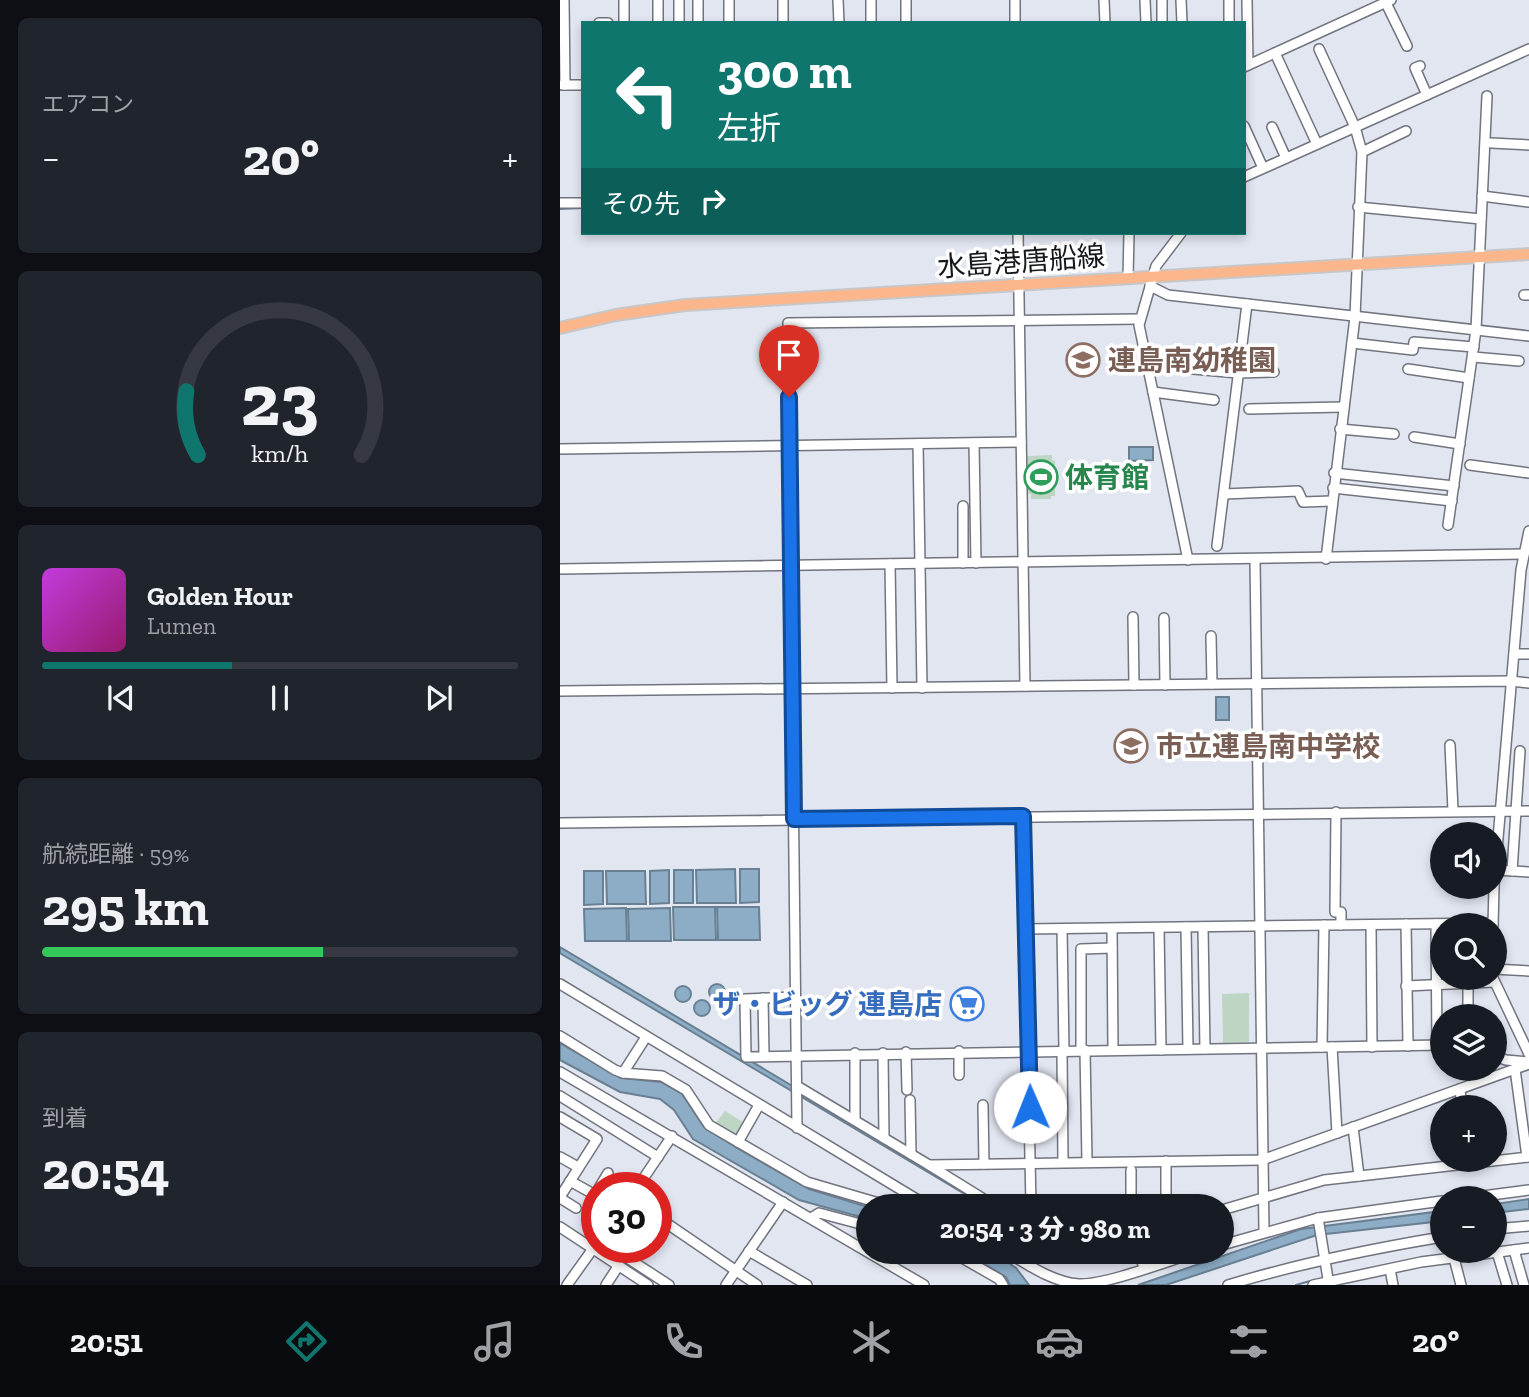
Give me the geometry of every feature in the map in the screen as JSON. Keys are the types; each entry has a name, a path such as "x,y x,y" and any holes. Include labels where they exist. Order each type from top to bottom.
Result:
{"main road":[{"name":"水島港唐船線","path":"560,328 643,310 685,305 1128,278 1152,281 1358,264 1529,254"}],"street":[{"path":"564,0 563,85 581,85"},
{"path":"624,0 624,21"},
{"path":"658,0 658,21"},
{"path":"679,0 679,21"},
{"path":"698,0 698,21"},
{"path":"729,0 729,21"},
{"path":"783,0 783,21"},
{"path":"838,0 839,21"},
{"path":"871,0 871,21"},
{"path":"906,0 906,21"},
{"path":"1015,0 1015,21"},
{"path":"1104,0 1105,21"},
{"path":"1145,0 1146,21"},
{"path":"1162,0 1162,21"},
{"path":"1181,0 1182,21"},
{"path":"1229,0 1229,21"},
{"path":"1247,0 1246,66 1388,1 1407,46"},
{"path":"1320,49 1356,130 1362,152 1355,317 1326,559"},
{"path":"1246,176 1317,144 1356,130 1529,49"},
{"path":"1275,52 1317,144"},
{"path":"1415,68 1427,95"},
{"path":"1448,525 1476,330 1487,96"},
{"path":"1272,127 1286,158"},
{"path":"1246,130 1263,168"},
{"path":"1362,152 1406,131"},
{"path":"1491,143 1529,145"},
{"path":"1482,197 1529,202"},
{"path":"560,203 581,203"},
{"path":"1358,207 1481,219"},
{"path":"1018,235 1025,686"},
{"path":"1128,278 1129,235"},
{"path":"1179,235 1160,259 1139,325 1188,560"},
{"path":"1152,281 1168,295 1529,336"},
{"path":"1217,546 1247,304"},
{"path":"797,1128 788,323 1140,319"},
{"path":"1352,343 1413,350 1414,342 1519,361"},
{"path":"1171,367 1238,373 1274,372"},
{"path":"1408,369 1469,378"},
{"path":"1153,392 1214,400"},
{"path":"1249,409 1343,407"},
{"path":"1340,429 1394,434"},
{"path":"1414,437 1460,444"},
{"path":"560,449 1021,442"},
{"path":"974,443 976,563"},
{"path":"918,444 922,688"},
{"path":"1470,465 1529,473"},
{"path":"1335,473 1454,486"},
{"path":"1333,488 1452,501"},
{"path":"1223,494 1298,491 1303,502 1332,501"},
{"path":"963,506 963,563"},
{"path":"1499,822 1511,681 1529,531"},
{"path":"560,569 1326,559 1526,550"},
{"path":"1255,559 1264,1231"},
{"path":"890,564 892,688"},
{"path":"1133,617 1135,685"},
{"path":"1164,618 1165,685"},
{"path":"1211,636 1212,684"},
{"path":"1514,654 1529,654"},
{"path":"560,691 1511,681 1529,683"},
{"path":"1450,744 1453,810"},
{"path":"1505,750 1525,752 1515,810 1511,871"},
{"path":"560,823 1529,811"},
{"path":"1336,812 1335,912 1341,912 1341,925"},
{"path":"1023,816 1031,1194"},
{"path":"1507,871 1529,872"},
{"path":"1406,924 1408,1046"},
{"path":"1026,929 1430,924"},
{"path":"1324,925 1327,1047 1337,1133"},
{"path":"1371,925 1373,1046"},
{"path":"1186,927 1188,1049"},
{"path":"1203,927 1205,1049"},
{"path":"1159,928 1161,1050"},
{"path":"1062,929 1063,1163"},
{"path":"1112,929 1113,1050"},
{"path":"1087,1162 1081,949 1112,948"},
{"path":"1507,970 1529,971"},
{"path":"560,984 903,1194"},
{"path":"1406,986 1430,984"},
{"path":"1499,990 1529,1054"},
{"path":"795,997 745,999 746,1057 959,1051 1430,1046"},
{"path":"763,998 764,1056"},
{"path":"560,1036 624,1073 662,1076 685,1090 709,1125 815,1186 856,1197"},
{"path":"624,1073 646,1037"},
{"path":"959,1051 959,1074"},
{"path":"906,1052 907,1090"},
{"path":"855,1053 855,1120"},
{"path":"883,1053 884,1138"},
{"path":"1507,1060 1529,1063"},
{"path":"929,1165 1262,1160 1529,1063"},
{"path":"1507,1159 1528,1157 1515,1069"},
{"path":"560,1072 811,1218 910,1282 924,1285"},
{"path":"1460,1089 1461,1095"},
{"path":"797,1090 855,1120 976,1194"},
{"path":"560,1096 658,1157"},
{"path":"910,1100 911,1154"},
{"path":"738,1142 759,1105"},
{"path":"984,1105 984,1164"},
{"path":"560,1117 597,1139 566,1180 560,1198 576,1208"},
{"path":"1353,1127 1359,1176"},
{"path":"648,1172 672,1136"},
{"path":"560,1157 578,1167"},
{"path":"1166,1161 1166,1194"},
{"path":"1234,1207 1324,1180 1430,1167"},
{"path":"1130,1170 1131,1194"},
{"path":"1507,1193 1529,1190"},
{"path":"726,1285 783,1202"},
{"path":"1234,1241 1264,1231 1319,1220 1430,1203"},
{"path":"811,1218 819,1213 856,1223"},
{"path":"1319,1220 1328,1280"},
{"path":"1507,1228 1529,1226"},
{"path":"560,1227 581,1238"},
{"path":"672,1227 757,1285"},
{"path":"1227,1285 1276,1270 1430,1239"},
{"path":"1507,1251 1529,1248"},
{"path":"1514,1250 1524,1285"},
{"path":"749,1251 807,1285"},
{"path":"1313,1285 1430,1262"},
{"path":"567,1285 583,1263"},
{"path":"616,1263 648,1285"},
{"path":"635,1263 668,1285"},
{"path":"1455,1263 1461,1285"},
{"path":"1500,1263 1507,1285"},
{"path":"973,1264 999,1279 1003,1285"},
{"path":"1027,1264 1051,1281 1077,1284 1091,1283 1157,1264"},
{"path":"1143,1264 1144,1268"},
{"path":"606,1285 619,1265"},
{"path":"1390,1269 1393,1285"}],"green space":[{"name":"体育館","path":"1052,455 1052,460 1055,461 1055,496 1051,496 1051,499 1031,499 1031,494 1027,494 1027,456"},
{"path":"1249,993 1249,1042 1223,1043 1222,994"},
{"path":"725,1111 746,1124 735,1137 715,1124"}],"water":[{"path":"1129,447 1153,447 1153,460 1129,461"},
{"path":"1216,697 1229,697 1229,720 1216,720"},
{"path":"735,869 736,903 697,903 696,870"},
{"path":"740,869 759,869 759,902 740,903"},
{"path":"669,870 669,903 650,904 650,871"},
{"path":"674,870 693,870 693,903 674,903"},
{"path":"584,871 603,871 603,904 584,905"},
{"path":"606,871 645,871 646,904 607,904"},
{"path":"673,907 715,907 716,940 674,940"},
{"path":"717,907 759,907 760,940 718,940"},
{"path":"626,908 627,941 585,941 584,909"},
{"path":"670,908 671,941 629,941 628,909"},
{"path":"560,947 973,1194 965,1194 560,953"},
{"path":"717,984 725,992 717,1000 709,992"},
{"path":"683,986 691,994 683,1002 675,994"},
{"path":"702,1000 710,1008 702,1016 694,1008"},
{"path":"560,1043 621,1078 661,1082 682,1094 704,1127 809,1189 856,1203 856,1216 799,1200 693,1139 674,1110 660,1099 620,1092 560,1060"},
{"path":"1529,1199 1529,1209 1507,1212 1507,1202"},
{"path":"1430,1213 1430,1222 1317,1235 1234,1262 1234,1252 1301,1229"},
{"path":"984,1264 1010,1264 1029,1285 1010,1285 1006,1277"},
{"path":"1199,1264 1229,1264 1166,1285 1138,1285"}],"waterway":[{"path":"560,209 581,208"},
{"path":"1296,1285 1310,1281"}],"place":[{"name":"連島南幼稚園","path":"1083,360"},
{"name":"体育館","path":"1041,477"},
{"name":"市立連島南中学校","path":"1131,746"},
{"name":"ザ・ビッグ 連島店","path":"967,1004"}],"route":[{"path":"789,397 794,819 1023,816 1030,1107"}]}
